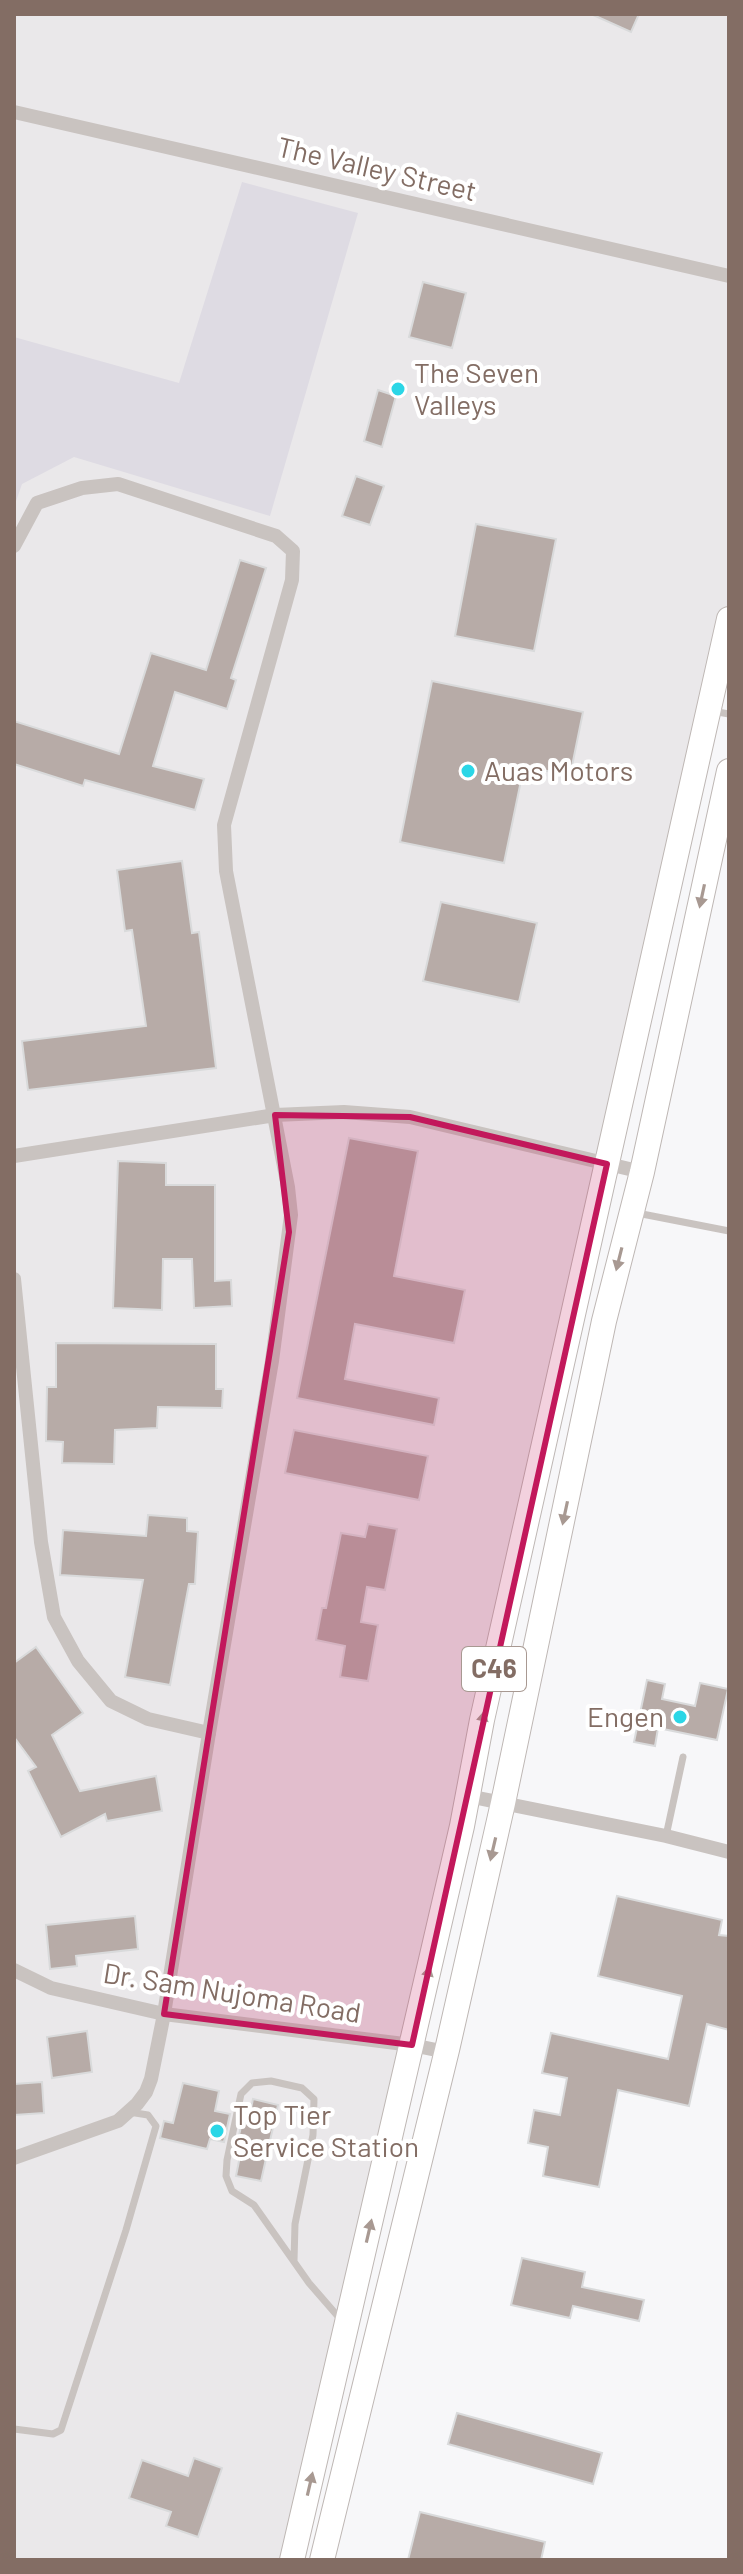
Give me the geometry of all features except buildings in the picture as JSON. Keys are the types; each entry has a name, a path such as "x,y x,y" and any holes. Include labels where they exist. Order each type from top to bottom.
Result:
{"main road":[{"name":"C46","path":"294,2553 412,2045 482,1720 695,778 719,712 729,619"},
{"name":"C46","path":"323,2556 446,2052 503,1803 604,1321 642,1172 716,848 728,780"},
{"path":"294,2553 323,2556"}],"street":[{"name":"The Valley Street","path":"14,112 729,276"},
{"path":"14,546 37,503 82,488 118,484 276,536 293,551 292,580 224,825 226,871 290,1199 289,1232 272,1361 164,2014 151,2079 146,2092 129,2112 99,2129 14,2158"},
{"path":"14,1156 275,1115 344,1112 410,1117 642,1172"},
{"path":"14,1279 41,1542 54,1617 78,1661 111,1701 148,1719 209,1733"},
{"path":"468,1796 666,1836 729,1852"},
{"name":"Dr. Sam Nujoma Road","path":"14,1970 51,1988 164,2014 446,2052"}],"lane":[{"path":"695,778 728,780"},
{"path":"631,1212 729,1231"},
{"path":"666,1836 683,1757"},
{"path":"294,2261 295,2224 313,2135 314,2099 302,2088 271,2081 252,2083 241,2094 226,2176 232,2191 254,2205 294,2261 346,2326"},
{"path":"14,2429 53,2434 61,2430 156,2126 148,2115 129,2112"}],"highlighted area":[{"path":"275,1115 410,1117 607,1164 412,2045 164,2014 289,1232"}],"shaded area":[{"path":"14,14 729,14 729,627 292,2560 14,2560"},
{"path":"242,182 358,213 270,516 74,457 22,484 14,507 14,337 179,383"}],"place":[{"name":"The Seven Valleys","path":"398,389"},
{"name":"Auas Motors","path":"468,771"},
{"name":"Engen","path":"680,1717"},
{"name":"Top Tier Service Station","path":"217,2131"}]}
